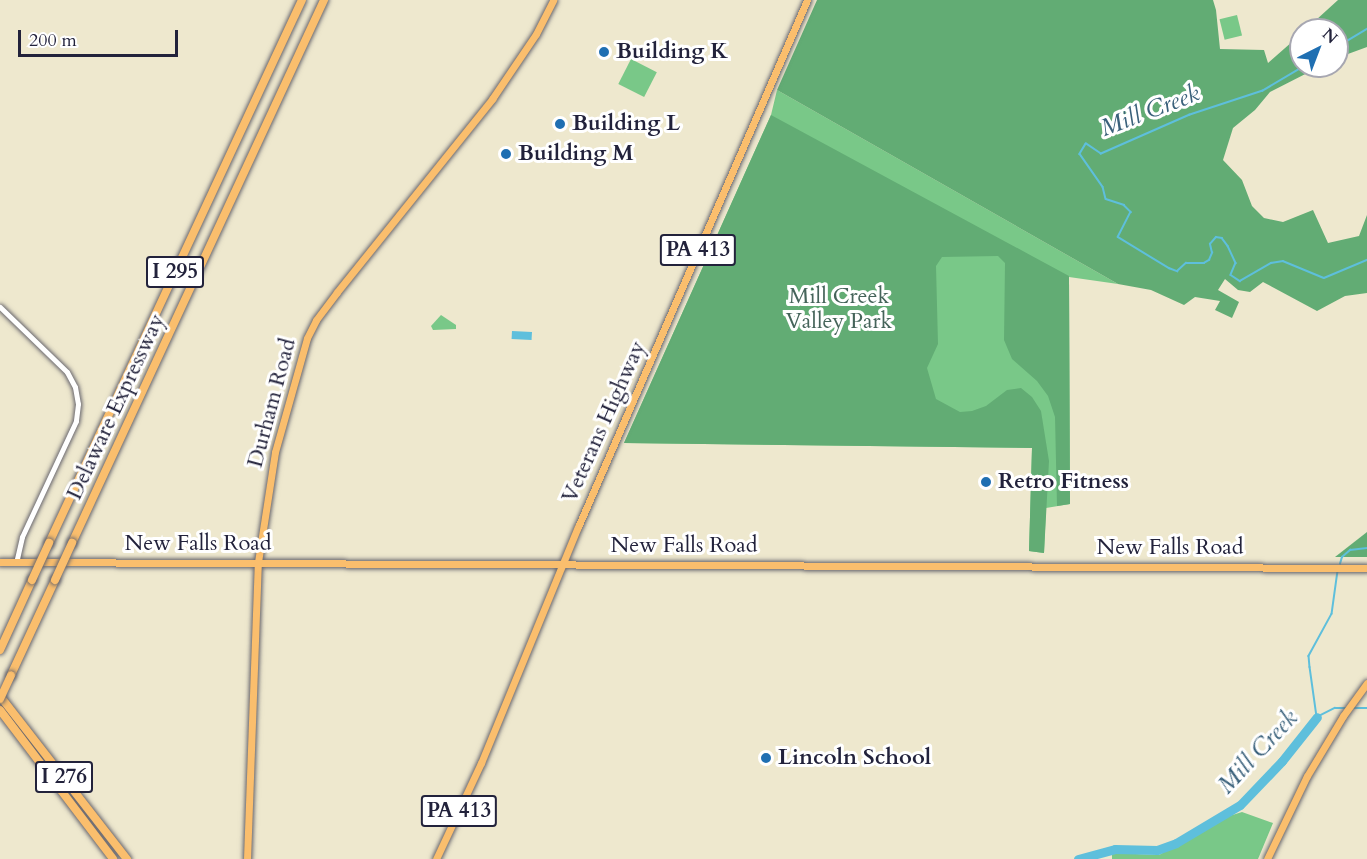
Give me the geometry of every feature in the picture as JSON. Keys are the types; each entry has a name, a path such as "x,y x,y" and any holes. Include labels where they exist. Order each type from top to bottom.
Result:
{"highway":[{"name":"Delaware Expressway","path":"0,650 302,0"},
{"name":"Delaware Expressway","path":"0,697 324,0"},
{"name":"I 276","path":"0,697 127,859"},
{"name":"I 276","path":"0,710 113,859"}],"main road":[{"name":"Durham Road","path":"247,859 258,562 275,452 298,365 310,330 337,292 482,113 536,34 553,0"},
{"name":"Veterans Highway","path":"436,859 481,763 562,564 807,0"},
{"name":"New Falls Road","path":"0,562 1367,568"},
{"path":"1267,859 1296,796 1343,716 1367,683"}],"street":[{"path":"0,307 67,372 75,387 78,404 76,421 22,537 16,562"}],"green space":[{"path":"817,0 1213,0 1220,49 1264,50 1268,63 1289,45 1289,78 1297,78 1270,92 1255,110 1233,128 1223,160 1242,180 1252,206 1264,218 1283,222 1313,210 1328,243 1359,236 1367,215 1367,293 1345,296 1317,311 1263,282 1250,292 1238,290 1225,279 1218,290 1239,302 1232,318 1215,310 1220,301 1195,297 1184,305 1151,290 1118,284 777,90"},
{"path":"1338,0 1367,0 1367,47 1349,54 1349,18 1318,18"},
{"path":"1237,15 1242,35 1225,40 1220,19"},
{"path":"631,59 657,72 644,97 618,84"},
{"name":"Mill Creek Valley Park","path":"777,90 1118,284 1069,277 1070,504 1046,508 1044,553 1029,551 1032,448 624,443 771,115"},
{"name":"Mill Creek Valley Park","path":"771,115 1069,276 1070,504 1057,506 1055,417 1048,396 1037,381 1012,359 1004,340 1005,263 998,256 942,257 936,266 938,344 927,368 936,399 960,412 972,411 986,406 1007,390 1021,388 1032,397 1041,411 1049,461 1044,553 1029,551 1032,448 624,443"},
{"path":"441,315 456,325 456,329 433,330 431,326"},
{"path":"1367,532 1367,557 1335,557"},
{"path":"1242,812 1273,823 1258,859 1112,859 1112,853 1159,855 1226,817"}],"water":[{"path":"512,331 532,332 532,340 512,339"}],"waterway":[{"name":"Mill Creek","path":"1349,40 1367,29"},
{"name":"Mill Creek","path":"1289,76 1263,91 1190,115 1101,154 1086,144 1080,154 1103,187 1106,199 1124,205 1131,212 1118,237 1177,271 1186,263 1204,263 1209,260 1212,253 1210,244 1216,237 1222,238 1228,246 1236,263 1231,275 1240,281 1271,263 1283,261 1324,278 1367,260"},
{"name":"Mill Creek","path":"1340,564 1342,557 1350,550 1367,548"},
{"name":"Mill Creek","path":"1338,571 1332,614 1309,656 1317,717 1335,708 1345,708"},
{"path":"1352,708 1367,708"},
{"name":"Mill Creek","path":"1078,859 1115,849 1157,850 1176,843 1240,805 1282,761 1317,717"}],"place":[{"name":"Building K","path":"604,52"},
{"name":"Building L","path":"560,124"},
{"name":"Building M","path":"506,154"},
{"name":"Retro Fitness","path":"986,482"},
{"name":"Lincoln School","path":"766,758"}]}
